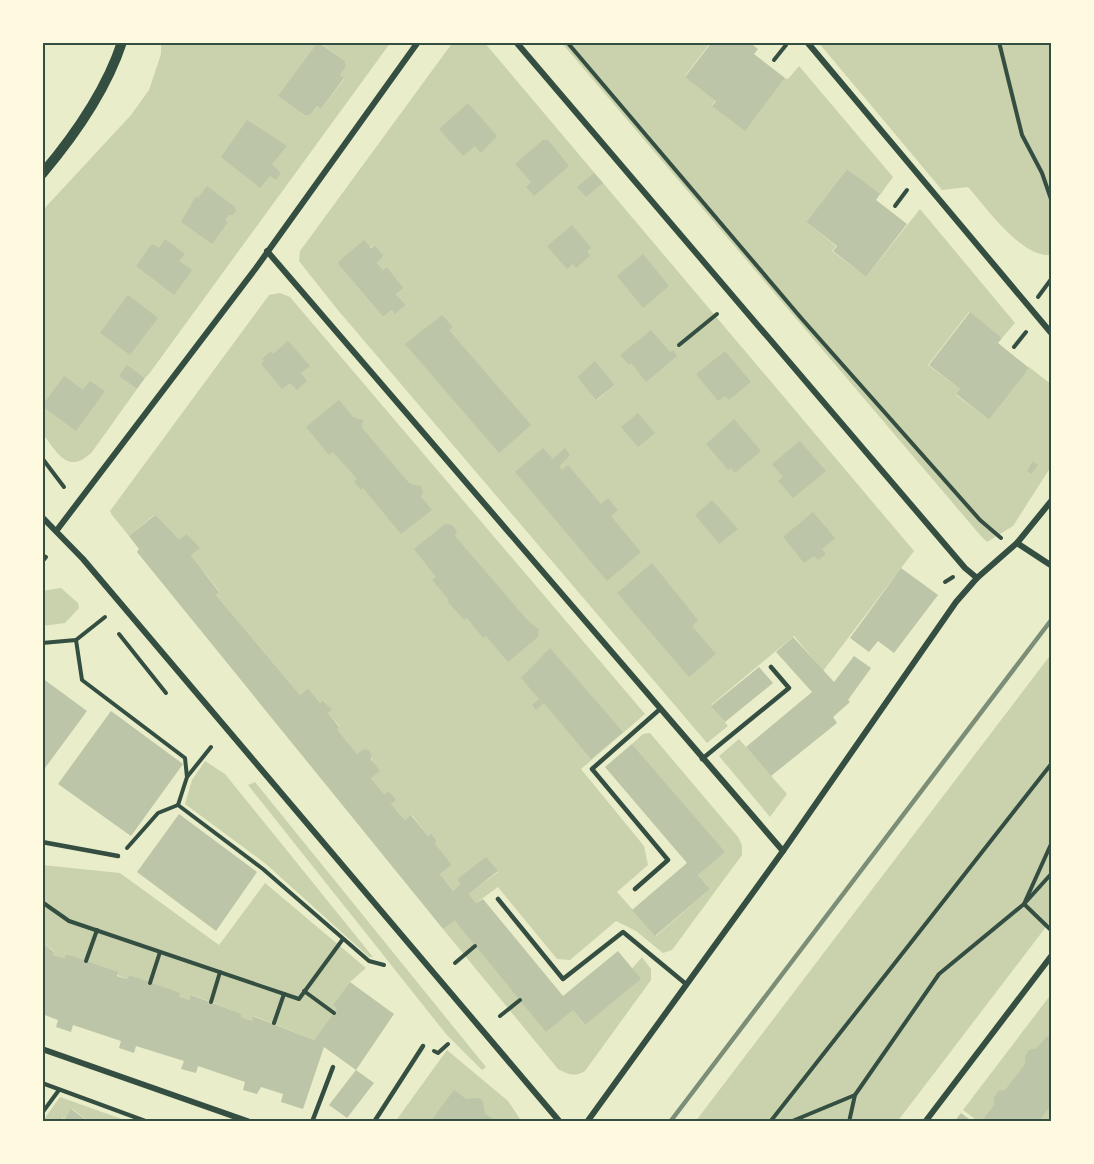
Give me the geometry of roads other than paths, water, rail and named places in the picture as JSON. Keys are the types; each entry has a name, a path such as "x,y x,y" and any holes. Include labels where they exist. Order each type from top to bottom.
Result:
{"street":[{"path":"42,174 90,111 107,79 122,42"},
{"path":"57,530 267,251 418,42"},
{"path":"516,42 877,468 965,568 977,578"},
{"path":"807,42 1052,334"},
{"path":"267,251 659,710 783,851"},
{"path":"587,1122 783,851 956,602 977,578 1017,543 1052,500"},
{"path":"42,517 57,530 560,1122"},
{"path":"1017,543 1052,566"},
{"path":"925,1122 1052,955"},
{"path":"42,1049 250,1122"}],"lane":[{"path":"702,759 789,688 771,667"},
{"path":"635,889 668,860 592,769 659,710"},
{"path":"42,842 117,856"},
{"path":"498,899 563,979 623,932 686,984"},
{"path":"374,1122 423,1046"},
{"path":"312,1122 333,1067"}],"railway":[{"path":"670,1122 1052,619"}]}
